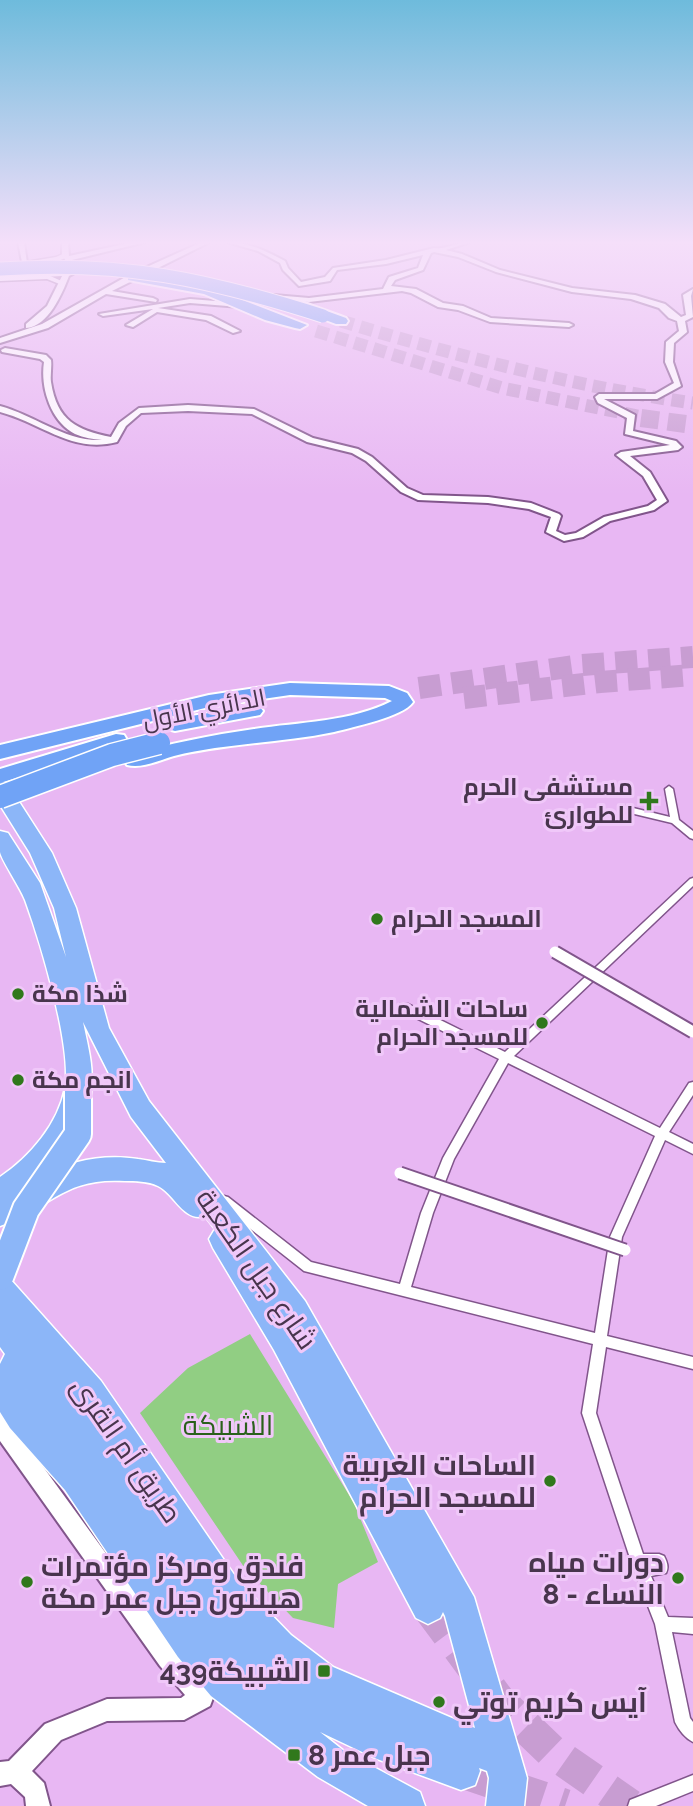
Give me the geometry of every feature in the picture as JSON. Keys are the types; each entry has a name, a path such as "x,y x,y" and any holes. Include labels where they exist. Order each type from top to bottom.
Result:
{"highway":[{"path":"303,326 316,331"},
{"path":"0,752 209,701 290,689 393,699"},
{"name":"الدائري الأول","path":"0,776 155,737 300,719 393,699 422,696"},
{"path":"6,802 79,776 177,749 254,735 331,726 393,699"},
{"name":"الدائري الأول","path":"6,802 155,737"},
{"name":"شارع جبل الكعبة","path":"0,788 6,802 41,853 65,908 97,1028 176,1174 207,1213 278,1329 428,1606"},
{"path":"0,1277 26,1209 78,1134 78,1083 73,1037 54,956 29,883 1,838"},
{"path":"11,1184 62,1126 74,1104 78,1083"},
{"path":"0,1214 72,1175 125,1168 176,1174"},
{"name":"شارع جبل الكعبة","path":"176,1174 209,1198 294,1311 461,1610 505,1781"},
{"name":"طريق أم القرى","path":"0,1288 90,1392 225,1591 278,1648 320,1680 505,1781"},
{"name":"طريق أم القرى","path":"0,1322 234,1648 300,1703 377,1741 461,1771"},
{"path":"0,1338 16,1390 21,1417 77,1478 191,1644 224,1683 331,1764 406,1806"}],"street":[{"path":"0,339 28,326"},
{"path":"0,339 44,326"},
{"path":"2,351 45,326"},
{"path":"226,326 236,331"},
{"path":"0,410 16,412 77,443 93,446 114,440 122,425 139,411 188,408 254,412 310,440 355,452 369,459 404,490 421,498 488,500 531,506 556,516 551,532 553,535 572,536 620,514 638,512 662,501 650,475 637,463 621,455 678,447 673,443 628,432 632,417 601,401 599,397 657,397 678,384 669,362 670,342 683,332 682,326"},
{"path":"2,351 43,357 48,362 44,375 58,412 76,431 114,440"},
{"path":"669,789 675,821"},
{"path":"625,809 675,821 693,836"},
{"path":"404,1290 427,1213 449,1158 506,1057 693,881"},
{"path":"555,952 693,1032"},
{"path":"404,1007 693,1149"},
{"path":"693,1086 662,1133 615,1237 589,1413 640,1566 663,1624 677,1675 683,1722 693,1734"},
{"path":"400,1173 625,1250"},
{"path":"176,1174 308,1268 601,1338 693,1363"},
{"path":"0,1424 168,1658 202,1698 184,1709 107,1710 53,1732 8,1773 36,1791 38,1806"},
{"path":"640,1566 660,1564"},
{"path":"663,1624 693,1626"},
{"path":"636,1806 693,1783"}],"green space":[{"name":"الشبيكة","path":"250,1334 354,1503 378,1562 338,1584 334,1628 293,1618 244,1567 140,1413 188,1368"}],"tunnel":[{"path":"359,326 516,369 693,403"},
{"path":"316,331 502,388 652,419"},
{"path":"641,418 693,425"},
{"path":"419,688 582,665 693,657"},
{"path":"464,698 600,682 693,675"},
{"path":"428,1606 498,1700 551,1751 630,1806"},
{"path":"461,1771 565,1806"}],"place":[{"name":"مستشفى الحرم للطوارئ","path":"649,801"},
{"name":"المسجد الحرام","path":"377,919"},
{"name":"شذا مكة","path":"18,994"},
{"name":"ساحات الشمالية للمسجد الحرام","path":"542,1023"},
{"name":"انجم مكة","path":"18,1080"},
{"name":"الساحات الغربية للمسجد الحرام","path":"550,1481"},
{"name":"دورات مياه النساء - 8","path":"678,1578"},
{"name":"فندق ومركز مؤتمرات هيلتون جبل عمر مكة","path":"27,1582"},
{"name":"الشبيكة439","path":"324,1671"},
{"name":"آيس كريم توتي","path":"439,1702"},
{"name":"جبل عمر 8","path":"294,1755"}]}
